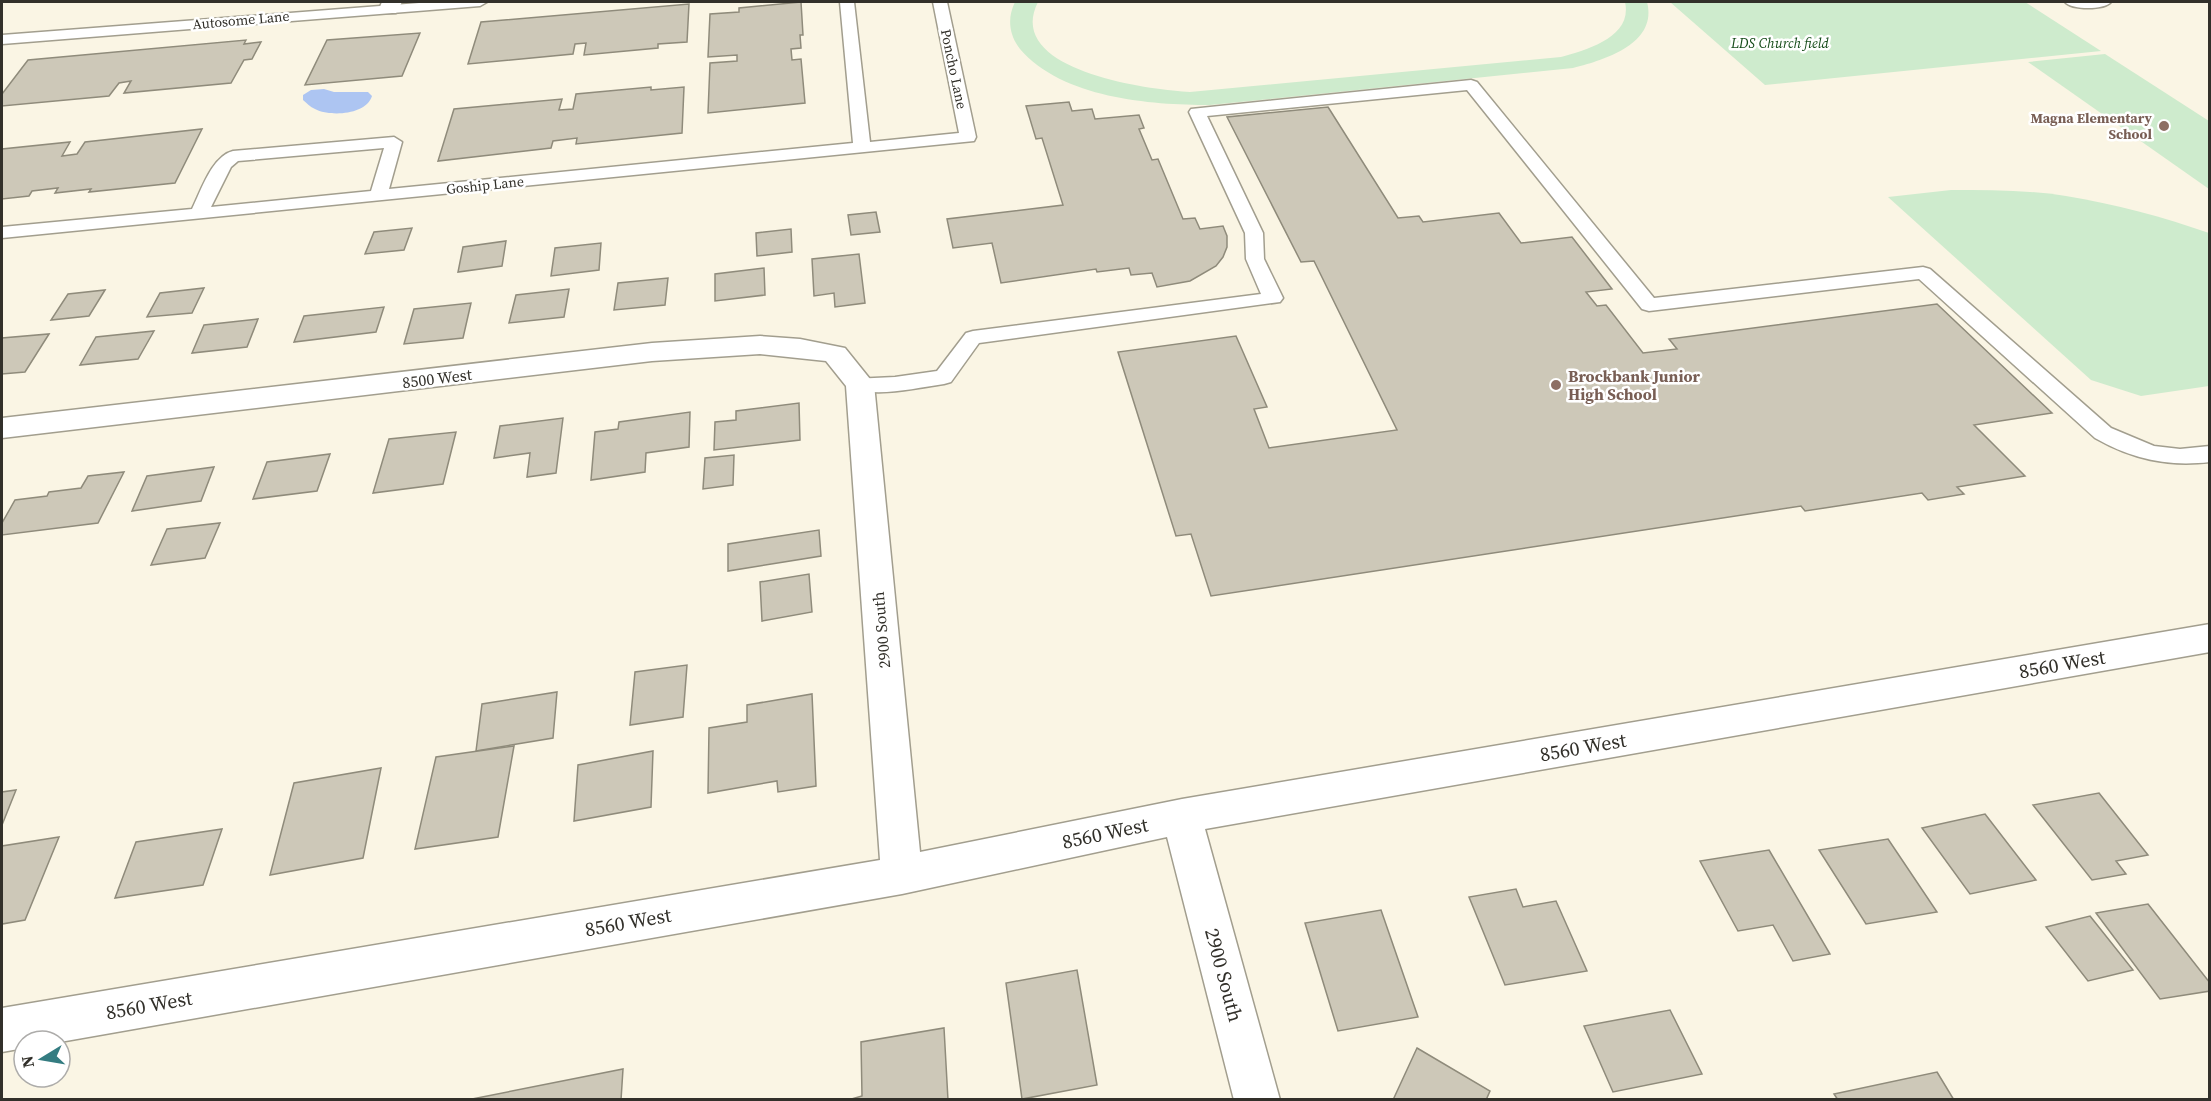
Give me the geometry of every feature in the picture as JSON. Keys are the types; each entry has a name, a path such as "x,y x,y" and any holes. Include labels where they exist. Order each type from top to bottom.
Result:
{"street":[{"name":"8500 West","path":"2,428 652,352 760,345 835,354 860,384"},
{"name":"2900 South","path":"860,384 902,875"},
{"name":"8560 West","path":"2,1030 902,875 1182,816 2210,638"},
{"name":"2900 South","path":"1182,816 1257,1100"}],"lane":[{"name":"Autosome Lane","path":"2,40 391,5 480,2"},
{"path":"847,2 862,147"},
{"name":"Poncho Lane","path":"940,2 968,137"},
{"path":"2072,2 2104,2"},
{"path":"860,384 895,384 944,377 973,337 1273,298 1255,259 1254,232 1197,112 1471,86 1649,305 1923,273 2103,433 2130,449 2165,456 2210,454"},
{"name":"Goship Lane","path":"2,233 968,137"},
{"path":"198,214 224,164 233,156 394,142 378,196"}],"green space":[{"path":"1015,2 1038,2 1033,26 1041,45 1060,60 1086,72 1115,81 1190,92 1561,57 1595,46 1615,33 1626,14 1625,2 1647,2 1648,17 1637,39 1626,48 1613,55 1573,68 1210,105 1186,105 1108,95 1059,78 1038,65 1016,44 1011,32 1010,20"},
{"name":"LDS Church field","path":"1670,2 2025,2 2101,51 1765,85"},
{"path":"2105,54 2209,121 2209,189 2028,62"},
{"path":"1951,190 2023,191 2066,196 2139,212 2209,233 2209,386 2141,396 2091,380 1888,197"}],"water":[{"path":"324,89 334,92 368,92 372,96 363,107 347,113 322,112 303,100 303,95 311,90"}],"building":[{"path":"801,2 803,35 800,35 801,48 791,49 792,60 801,59 805,103 708,113 710,63 737,61 737,55 708,57 710,14 739,12 739,8"},
{"path":"689,4 687,42 658,44 658,48 584,55 586,43 575,44 573,54 468,64 481,22"},
{"path":"420,33 402,76 305,85 327,40"},
{"path":"246,40 244,44 261,42 252,59 244,60 231,83 124,93 131,81 119,83 109,96 2,106 2,94 28,60"},
{"path":"651,87 651,90 684,87 682,133 576,144 577,138 553,141 551,148 438,161 454,109 562,99 559,110 573,109 576,94"},
{"path":"1069,102 1072,111 1092,109 1095,119 1139,115 1144,128 1139,129 1152,160 1158,159 1183,219 1195,218 1200,229 1223,226 1227,236 1227,247 1216,266 1190,281 1157,287 1152,273 1131,275 1129,268 1097,272 1096,269 1001,283 992,243 953,248 947,219 1063,205 1042,138 1036,139 1026,106"},
{"path":"1328,107 1398,218 1419,216 1423,222 1499,213 1521,243 1572,237 1612,289 1586,292 1597,306 1606,305 1643,353 1677,349 1669,339 1937,304 2052,413 1974,425 2025,476 1957,487 1964,494 1928,500 1922,493 1805,511 1801,506 1211,596 1191,534 1176,536 1118,352 1236,336 1267,407 1254,409 1269,448 1397,430 1314,261 1301,262 1227,117"},
{"path":"202,129 175,183 89,192 91,189 55,193 58,188 32,191 29,196 2,199 2,149 70,142 62,156 77,154 85,142"},
{"path":"876,212 880,232 851,235 848,215"},
{"path":"412,228 404,250 365,254 374,232"},
{"path":"791,229 792,252 757,256 756,233"},
{"path":"506,241 502,266 458,272 463,247"},
{"path":"601,243 599,270 551,276 555,248"},
{"path":"859,254 865,303 835,307 834,293 814,296 812,259"},
{"path":"764,268 765,295 715,301 715,274"},
{"path":"668,278 665,305 614,310 618,283"},
{"path":"204,288 192,313 147,317 160,293"},
{"path":"569,289 564,317 509,323 516,295"},
{"path":"105,290 89,316 51,320 68,294"},
{"path":"471,303 463,338 404,344 414,309"},
{"path":"384,307 376,332 294,342 304,316"},
{"path":"258,319 247,347 192,353 204,325"},
{"path":"154,331 138,359 80,365 96,337"},
{"path":"49,334 25,372 2,374 2,338"},
{"path":"799,403 800,440 714,450 715,422 736,420 736,411"},
{"path":"690,412 689,447 646,453 645,472 591,480 595,432 618,429 619,422"},
{"path":"563,418 556,473 527,477 530,453 494,458 500,426"},
{"path":"456,432 443,484 373,493 389,439"},
{"path":"330,454 317,491 253,499 267,462"},
{"path":"734,455 733,485 703,489 705,458"},
{"path":"214,467 201,501 132,511 147,476"},
{"path":"124,472 98,523 2,535 2,523 15,500 81,488 88,476"},
{"path":"220,523 205,558 151,565 167,529"},
{"path":"819,530 821,556 728,571 728,544"},
{"path":"809,574 812,612 762,621 760,582"},
{"path":"687,665 683,717 630,725 635,672"},
{"path":"557,692 553,738 476,751 482,704"},
{"path":"812,694 816,786 778,792 777,781 708,793 709,728 747,722 747,705"},
{"path":"514,746 498,837 415,849 436,757"},
{"path":"653,751 651,807 574,821 578,765"},
{"path":"381,768 363,858 270,875 294,783"},
{"path":"16,790 2,825 2,792"},
{"path":"2099,793 2148,855 2116,861 2126,874 2092,880 2033,805"},
{"path":"1985,814 2036,880 1970,894 1922,828"},
{"path":"222,829 203,885 115,898 136,842"},
{"path":"59,837 25,920 2,924 2,846"},
{"path":"1888,839 1937,912 1866,924 1819,850"},
{"path":"1769,850 1830,954 1793,961 1773,925 1738,931 1700,861"},
{"path":"1516,889 1523,907 1556,901 1587,971 1505,985 1469,897"},
{"path":"2148,904 2210,983 2210,991 2160,999 2096,913"},
{"path":"1381,910 1418,1017 1338,1031 1305,923"},
{"path":"2090,916 2133,970 2088,981 2046,927"},
{"path":"1077,970 1097,1085 1022,1099 1006,983"},
{"path":"1670,1010 1702,1074 1613,1092 1584,1026"},
{"path":"944,1028 948,1100 848,1100 862,1096 861,1042"},
{"path":"1417,1048 1490,1091 1486,1100 1393,1100"},
{"path":"623,1069 621,1100 467,1100"},
{"path":"1937,1072 1954,1100 1838,1100 1834,1094"}],"place":[{"name":"Magna Elementary School","path":"2164,126"},
{"name":"Brockbank Junior High School","path":"1556,385"}]}
